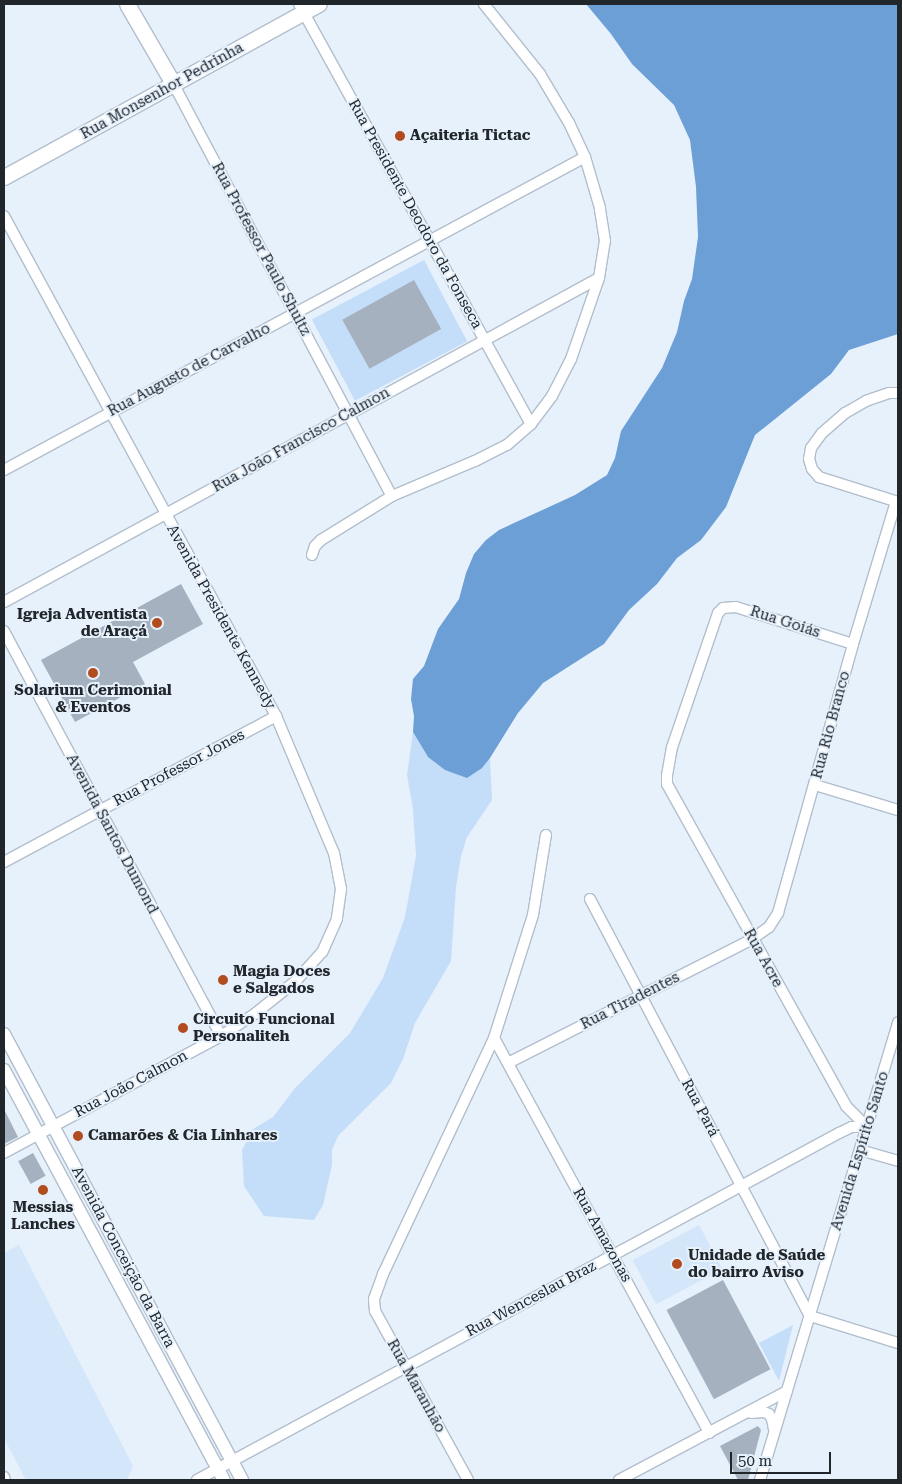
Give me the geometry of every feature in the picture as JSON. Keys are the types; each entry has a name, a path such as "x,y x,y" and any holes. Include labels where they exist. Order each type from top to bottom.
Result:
{"main road":[{"name":"Rua Professor Paulo Shultz","path":"127,4 174,85"},
{"name":"Rua Monsenhor Pedrinha","path":"4,177 174,85 301,8 319,4"}],"street":[{"path":"312,555 315,546 322,540 392,496 507,445 531,424 552,396 571,359 599,278 605,241 600,208 585,157 569,124 540,74 484,4"},
{"name":"Rua Presidente Deodoro da Fonseca","path":"301,8 531,424"},
{"name":"Rua Professor Paulo Shultz","path":"174,85 392,496"},
{"name":"Rua Augusto de Carvalho","path":"4,470 585,157"},
{"name":"Avenida Presidente Kennedy","path":"4,216 276,716 334,853 341,889 337,919 322,952 297,980 256,1013"},
{"name":"Rua João Francisco Calmon","path":"4,602 599,278"},
{"path":"897,502 819,478 812,469 809,459 811,448 822,433 845,413 866,401 889,393 898,393"},
{"name":"Rua Rio Branco","path":"752,939 769,927 778,913 853,644 897,502"},
{"name":"Rua Goiás","path":"667,784 672,747 718,613 722,608 736,606 853,644"},
{"name":"Avenida Santos Dumond","path":"4,632 221,1036"},
{"name":"Rua Professor Jones","path":"4,862 276,716"},
{"name":"Rua Acre","path":"667,784 846,1106 867,1127"},
{"path":"814,785 898,810"},
{"path":"494,1038 532,915 546,835"},
{"name":"Rua Pará","path":"590,899 810,1316"},
{"name":"Rua Tiradentes","path":"508,1063 752,939"},
{"name":"Rua João Calmon","path":"4,1152 221,1036 256,1013"},
{"name":"Avenida Espírito Santo","path":"760,1480 898,1022"},
{"name":"Avenida Conceição da Barra","path":"4,1034 242,1480"},
{"name":"Rua Amazonas","path":"494,1038 709,1432"},
{"name":"Rua Maranhão","path":"468,1480 375,1311 374,1299 494,1038"},
{"name":"Avenida Conceição da Barra","path":"4,1070 221,1475"},
{"name":"Rua Wenceslau Braz","path":"197,1480 221,1475 232,1461 839,1133 852,1127 867,1127"},
{"path":"860,1150 898,1161"},
{"path":"810,1316 898,1343"},
{"path":"619,1480 787,1391"},
{"path":"742,1415 756,1412 769,1414 772,1419 774,1435"}],"shaded area":[{"path":"424,260 467,341 355,401 312,320"},
{"path":"413,732 428,757 482,768 490,758 492,800 467,837 461,856 456,887 451,961 415,1023 403,1059 391,1083 338,1136 332,1150 332,1165 323,1205 314,1220 264,1216 244,1186 242,1150 253,1129 273,1117 296,1087 350,1033 383,978 405,917 416,856 413,809 407,775"},
{"name":"Unidade de Saúde do bairro Aviso","path":"699,1225 722,1269 656,1304 633,1260"},
{"path":"19,1245 133,1466 127,1480 26,1480 4,1438 4,1253"},
{"path":"793,1325 779,1381 759,1343"}],"water":[{"path":"586,4 898,4 898,334 849,350 831,374 755,435 726,507 701,540 677,558 657,584 629,610 604,644 543,683 518,713 482,768 467,778 445,770 428,757 413,732 414,716 411,699 413,679 424,666 438,629 459,599 466,573 474,554 486,540 499,530 575,495 607,475 615,458 621,431 662,368 677,332 684,301 692,279 698,237 696,187 690,140 674,105 632,64 611,34"}],"building":[{"path":"414,280 441,329 369,369 342,320"},
{"name":"Solarium Cerimonial & Eventos","path":"181,584 203,624 133,662 145,684 75,722 41,660"},
{"path":"4,1109 18,1137 4,1144"},
{"path":"33,1153 46,1176 31,1184 18,1161"},
{"path":"723,1280 770,1369 714,1399 666,1310"},
{"path":"758,1426 761,1430 748,1480 738,1480 720,1446"}],"place":[{"name":"Açaiteria Tictac","path":"400,136"},
{"name":"Igreja Adventista de Araçá","path":"157,623"},
{"name":"Solarium Cerimonial & Eventos","path":"93,673"},
{"name":"Magia Doces e Salgados","path":"223,980"},
{"name":"Circuito Funcional Personaliteh","path":"183,1028"},
{"name":"Camarões & Cia Linhares","path":"78,1136"},
{"name":"Messias Lanches","path":"43,1190"},
{"name":"Unidade de Saúde do bairro Aviso","path":"677,1264"}]}
